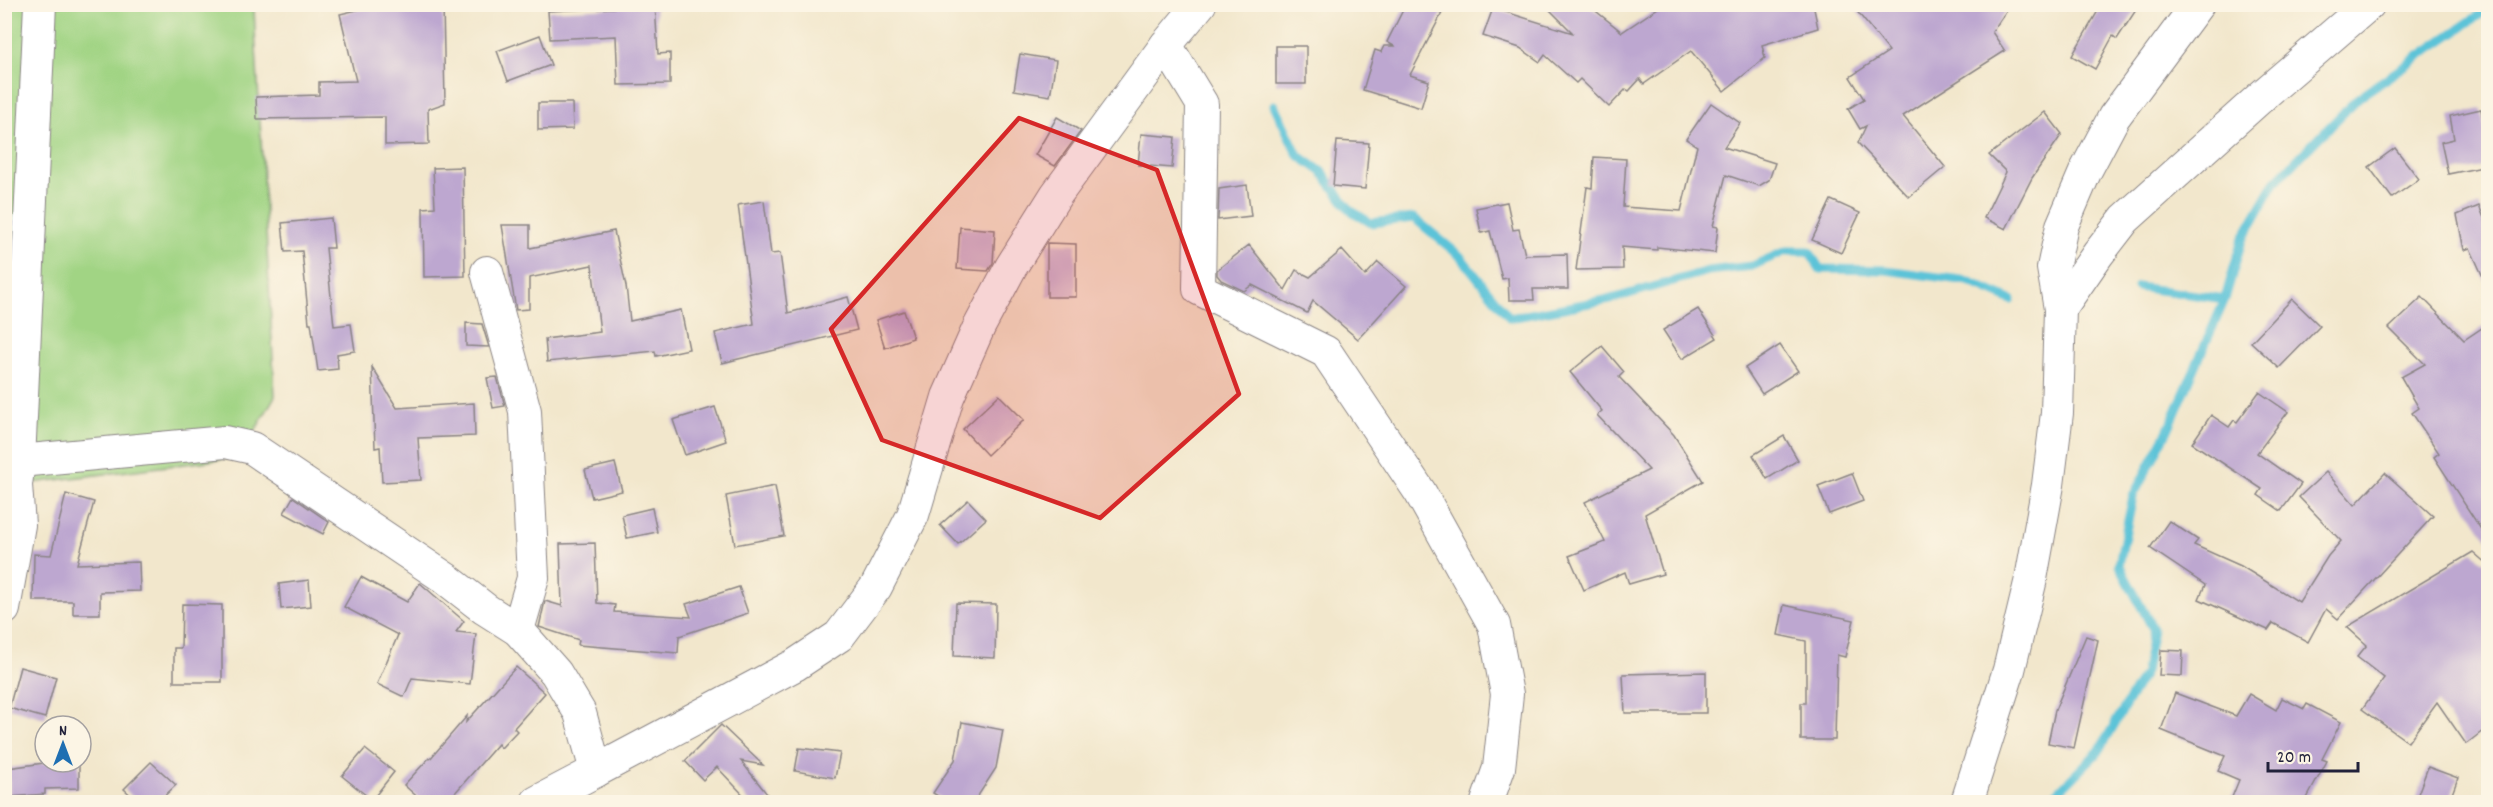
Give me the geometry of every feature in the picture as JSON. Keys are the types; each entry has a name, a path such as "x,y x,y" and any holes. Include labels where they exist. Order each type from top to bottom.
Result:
{"street":[{"path":"4,609 19,525 16,485 19,461 40,4"},
{"path":"537,802 795,665 839,636 876,587 913,515 948,397 979,327 1011,267 1056,195 1166,45 1200,4"},
{"path":"1967,802 2009,670 2031,579 2048,485 2057,413 2060,309 2053,268 2062,226 2086,170 2114,117 2198,4"},
{"path":"2060,309 2125,219 2369,4"},
{"path":"1166,45 1202,104 1199,289 1326,352 1420,492 1494,625 1508,693 1499,768 1487,802"},
{"path":"487,272 525,411 533,578 518,630"},
{"path":"19,461 225,442 252,448 518,630 556,674 580,713 596,771"}],"highlighted area":[{"path":"1019,118 1157,170 1239,394 1100,518 882,440 831,329"}],"green space":[{"path":"251,4 254,10 275,396 240,457 16,485 5,483 4,5"}],"building":[{"path":"382,4 443,4 445,103 428,109 429,144 385,145 385,117 257,119 256,97 319,95 319,82 356,81 340,14"},
{"path":"614,4 655,4 658,54 670,53 670,84 618,85 616,36 550,39 548,11 614,8"},
{"path":"1406,4 1427,4 1442,13 1410,75 1429,81 1421,108 1363,90 1375,50 1381,52 1384,46 1394,46 1387,42"},
{"path":"1544,4 1587,4 1622,32 1664,4 1813,4 1818,28 1762,45 1765,58 1724,91 1691,51 1644,84 1640,79 1629,91 1626,89 1609,107 1580,79 1576,83 1545,55 1540,62 1520,48 1483,36 1493,8 1573,33"},
{"path":"1851,4 2011,4 1992,32 2005,51 1903,116 1945,167 1909,197 1858,143 1866,126 1860,129 1848,109 1864,99 1850,77 1889,51"},
{"path":"2102,4 2140,4 2117,39 2113,36 2095,69 2072,56"},
{"path":"540,35 551,65 508,81 497,51"},
{"path":"1276,46 1306,46 1306,84 1276,84"},
{"path":"1020,54 1056,60 1050,96 1014,90"},
{"path":"538,103 572,103 573,129 538,130"},
{"path":"1711,103 1740,123 1724,147 1775,163 1769,180 1759,186 1726,175 1713,226 1718,227 1715,253 1657,247 1657,250 1622,247 1623,269 1576,270 1587,187 1592,188 1594,157 1626,159 1623,207 1681,211 1697,146 1686,139"},
{"path":"2481,109 2488,144 2488,166 2448,174 2441,142 2454,139 2450,116"},
{"path":"2045,112 2062,134 2032,178 2006,229 1984,218 2006,172 1989,155"},
{"path":"1057,117 1081,131 1055,166 1035,155"},
{"path":"1141,134 1175,137 1172,168 1138,165"},
{"path":"1337,141 1369,143 1365,189 1333,186"},
{"path":"2395,148 2419,179 2392,198 2369,167"},
{"path":"463,167 465,276 424,277 423,208 435,207 433,168"},
{"path":"1247,185 1251,216 1218,220 1219,189"},
{"path":"1831,200 1860,213 1841,253 1812,240"},
{"path":"764,201 771,254 780,253 788,313 848,297 857,330 722,363 715,333 754,324 738,205"},
{"path":"1507,202 1513,230 1519,229 1525,255 1567,254 1568,289 1533,289 1534,300 1509,300 1508,278 1502,279 1490,231 1481,233 1476,208"},
{"path":"2479,206 2488,227 2488,288 2470,248 2464,250 2457,215"},
{"path":"331,218 334,248 326,248 334,326 351,324 355,351 337,354 338,369 318,371 311,323 309,323 302,251 285,252 282,223"},
{"path":"502,225 530,225 530,248 614,231 626,286 630,321 681,310 689,349 656,356 655,351 547,362 545,339 600,332 592,265 529,278 529,309 516,310"},
{"path":"960,227 995,230 993,263 988,271 957,269"},
{"path":"1047,243 1076,244 1076,297 1047,297"},
{"path":"1249,245 1285,290 1296,270 1310,277 1342,250 1365,276 1378,262 1406,286 1358,339 1313,301 1307,313 1252,285 1244,291 1221,280 1217,275 1217,270"},
{"path":"2422,297 2464,340 2488,324 2488,540 2434,457 2439,453 2412,413 2419,408 2401,377 2425,364 2389,328"},
{"path":"2292,299 2320,326 2279,368 2251,342"},
{"path":"1698,309 1717,338 1682,359 1663,330"},
{"path":"904,311 913,338 885,348 876,320"},
{"path":"466,323 482,324 489,347 466,346"},
{"path":"1780,345 1798,371 1762,394 1745,368"},
{"path":"1602,346 1624,372 1619,377 1674,435 1703,481 1645,514 1663,574 1629,584 1625,572 1584,590 1569,556 1605,542 1585,502 1649,470 1597,415 1602,411 1570,372"},
{"path":"372,367 397,408 474,403 475,436 418,438 421,480 382,482 380,447 375,448"},
{"path":"497,377 505,406 493,408 487,378"},
{"path":"2259,392 2288,412 2257,453 2301,484 2281,511 2258,495 2262,489 2192,443 2211,415 2229,427 2234,420 2237,422"},
{"path":"999,395 1024,420 987,455 963,429"},
{"path":"715,407 726,441 685,455 673,420"},
{"path":"1784,436 1798,460 1767,479 1753,455"},
{"path":"615,463 622,491 592,498 585,470"},
{"path":"2326,472 2355,505 2385,473 2433,516 2338,619 2326,609 2308,642 2273,623 2268,630 2199,599 2205,585 2150,548 2169,521 2198,540 2194,545 2241,566 2299,602 2328,556 2341,541 2299,497"},
{"path":"1852,473 1863,501 1829,514 1818,486"},
{"path":"775,486 784,536 735,545 726,496"},
{"path":"66,494 94,502 77,564 139,562 140,591 100,592 100,614 73,614 73,601 33,601 34,554 51,555"},
{"path":"293,497 329,522 323,534 284,513"},
{"path":"968,500 986,519 958,544 940,525"},
{"path":"652,508 657,532 627,538 622,515"},
{"path":"595,543 597,603 615,605 614,612 691,617 686,604 739,587 748,613 679,636 678,653 578,645 579,640 539,627 545,601 562,606 560,544"},
{"path":"2473,552 2488,565 2488,727 2466,744 2437,702 2408,742 2362,709 2384,678 2357,657 2367,645 2347,627"},
{"path":"361,577 407,602 420,583 464,621 456,632 476,634 470,684 412,678 404,697 377,684 398,635 344,607"},
{"path":"309,580 311,606 281,609 279,584"},
{"path":"956,603 996,604 995,658 954,656"},
{"path":"182,604 222,605 222,682 174,682 174,648 181,648"},
{"path":"1784,605 1854,620 1845,657 1837,655 1835,740 1801,740 1801,703 1806,703 1806,641 1778,635"},
{"path":"2086,636 2098,640 2074,748 2048,743 2055,710"},
{"path":"2161,650 2183,651 2182,676 2159,675"},
{"path":"20,667 56,677 46,714 33,715 9,708"},
{"path":"516,667 545,693 514,728 517,731 501,748 498,744 447,802 423,802 404,785 467,716 466,722"},
{"path":"1706,672 1706,713 1625,713 1623,674"},
{"path":"2175,693 2236,716 2249,694 2276,710 2282,698 2304,709 2307,704 2341,722 2322,759 2327,761 2305,802 2230,802 2239,780 2218,771 2225,756 2161,730"},
{"path":"962,722 1003,730 996,768 974,802 947,802 933,793 955,760"},
{"path":"721,725 763,765 741,761 771,799 767,802 750,802 717,767 703,780 685,761"},
{"path":"799,748 840,753 835,778 795,771"},
{"path":"365,749 394,772 372,800 342,776"},
{"path":"151,762 176,785 158,802 138,802 124,789"},
{"path":"33,765 33,774 79,774 79,788 45,789 45,794 10,797 8,768"},
{"path":"2428,767 2458,778 2449,802 2415,802"}],"waterway":[{"path":"2048,802 2099,751 2145,672 2153,629 2119,565 2133,496 2167,432 2225,299 2242,240 2275,182 2359,97 2488,9"},
{"path":"1274,105 1298,155 1322,172 1350,210 1371,223 1414,218 1460,256 1510,318 1615,298 1708,271 1752,266 1786,251 1809,251 1820,269 1886,270 1968,281 2011,300"},
{"path":"2137,287 2225,299"}]}
